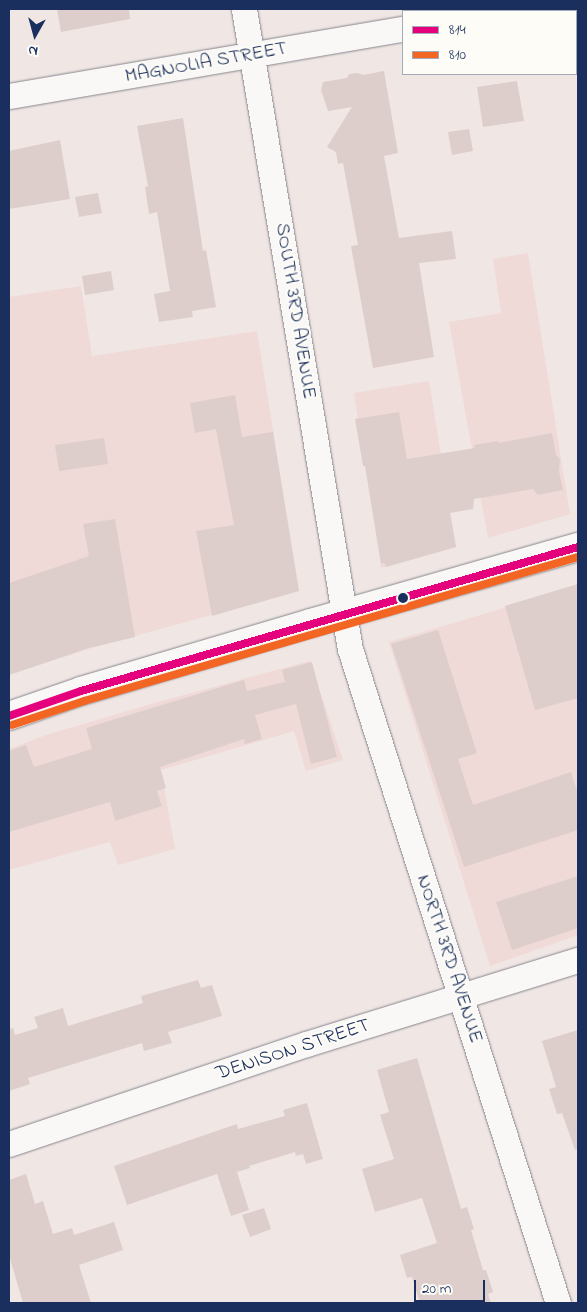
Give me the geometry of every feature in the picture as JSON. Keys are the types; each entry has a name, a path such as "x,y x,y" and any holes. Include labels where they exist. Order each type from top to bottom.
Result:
{"main road":[{"path":"9,716 81,691 345,613 578,548"}],"street":[{"name":"SOUTH 3RD AVENUE","path":"244,9 345,613"},
{"name":"MAGNOLIA STREET","path":"9,96 402,29"},
{"name":"NORTH 3RD AVENUE","path":"345,613 350,649 558,1303"},
{"name":"DENISON STREET","path":"9,1144 298,1047 461,998 578,960"}],"shaded area":[{"path":"528,253 570,514 488,538 449,322 501,313 493,259"},
{"path":"81,286 92,356 257,331 299,591 91,648 9,675 9,297"},
{"path":"429,381 456,547 381,568 354,393"},
{"path":"578,586 578,935 490,966 389,642"},
{"path":"310,661 343,760 306,771 294,731 161,770 175,849 118,865 110,842 9,870 9,749 46,735 158,702"}],"building":[{"path":"57,9 129,9 130,19 61,32"},
{"path":"384,71 398,153 384,156 399,238 452,231 456,259 419,263 434,357 373,368 351,246 358,245 343,163 338,164 336,152 327,147 352,107 328,111 321,90 323,82 347,78 349,74 358,73 363,75"},
{"path":"517,81 524,121 483,127 477,87"},
{"path":"183,118 203,251 206,250 216,307 192,311 193,317 159,322 154,294 170,291 157,212 149,214 145,187 148,186 137,126"},
{"path":"469,129 473,151 452,155 448,132"},
{"path":"60,140 70,199 9,209 9,151"},
{"path":"98,193 102,213 79,217 75,197"},
{"path":"111,271 114,290 85,295 82,276"},
{"path":"235,395 242,437 273,432 299,591 212,616 196,531 234,525 216,429 195,433 190,403"},
{"path":"399,412 407,459 475,448 474,445 498,441 498,443 552,433 556,455 560,459 559,471 563,490 538,495 533,489 474,499 473,509 450,513 456,547 386,567 385,564 381,563 355,419"},
{"path":"104,438 108,464 59,471 55,445"},
{"path":"115,519 135,637 89,648 9,675 9,583 89,556 83,524"},
{"path":"578,584 578,698 535,710 505,606"},
{"path":"438,630 477,753 458,759 473,805 571,772 578,794 578,830 464,867 391,644"},
{"path":"312,662 337,757 311,764 296,704 255,715 262,739 245,744 244,739 160,767 166,788 157,791 162,806 115,821 110,802 9,832 9,751 26,745 34,767 92,749 86,728 244,680 247,691 285,682 282,670"},
{"path":"578,876 578,928 512,950 496,902"},
{"path":"198,980 201,988 212,985 222,1016 168,1032 172,1043 144,1051 142,1043 28,1078 30,1084 9,1091 9,1029 13,1028 15,1035 38,1028 34,1017 63,1008 68,1026 143,1003 141,996"},
{"path":"578,1030 578,1149 575,1150 562,1113 557,1114 549,1089 556,1087 542,1041"},
{"path":"417,1058 461,1209 467,1207 474,1229 471,1230 483,1270 486,1270 493,1292 488,1294 491,1303 420,1303 412,1277 407,1278 400,1255 437,1243 422,1198 375,1212 362,1169 394,1159 380,1115 389,1112 377,1070"},
{"path":"307,1103 323,1159 306,1164 303,1154 296,1156 295,1152 249,1166 250,1168 237,1172 249,1210 231,1216 217,1174 127,1205 114,1166 237,1124 238,1129 285,1116 283,1110"},
{"path":"26,1174 35,1204 43,1201 53,1234 72,1228 74,1235 114,1222 123,1250 79,1265 91,1303 23,1303 9,1255 9,1180"},
{"path":"264,1208 271,1229 250,1237 242,1215"}],"transit line":[{"name":"814","path":"9,716 81,691 578,547"},
{"name":"810","path":"12,725 84,701 578,557"}]}
